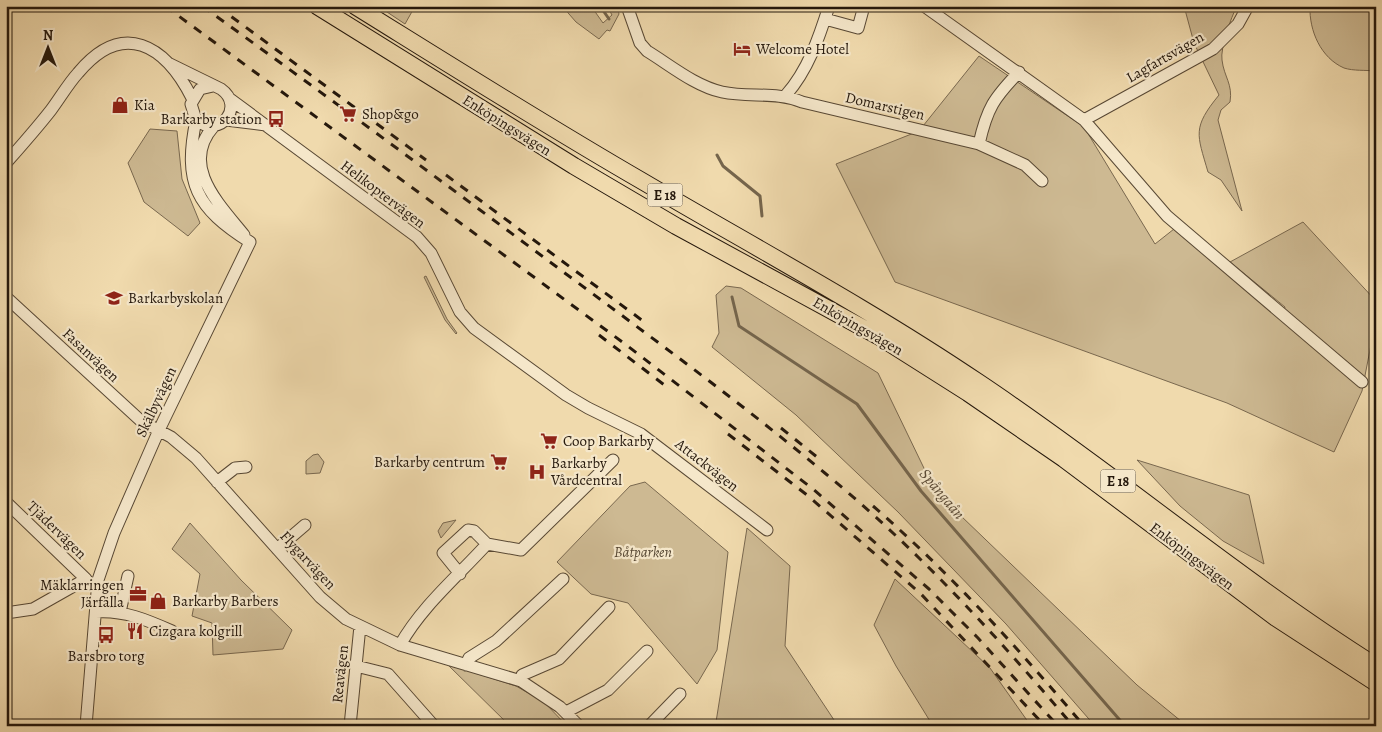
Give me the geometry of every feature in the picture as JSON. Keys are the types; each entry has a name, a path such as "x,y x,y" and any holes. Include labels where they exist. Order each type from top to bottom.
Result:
{"highway":[{"name":"Enköpingsvägen","path":"317,6 574,166 676,226 878,336 968,393 1064,459 1246,596 1373,678"},
{"name":"Enköpingsvägen","path":"355,6 584,148 885,323 977,381 1073,448 1317,629 1373,678"},
{"path":"1317,629 1376,657"}],"street":[{"path":"627,6 640,44 647,51 694,80 722,92 752,96 786,95 798,81 815,48 829,6"},
{"path":"825,19 858,28 864,6"},
{"path":"924,6 1084,120 1167,216 1362,382"},
{"name":"Lagfartsvägen","path":"1084,120 1213,49 1238,24 1248,6"},
{"path":"6,163 51,110 77,73 103,50 116,44 135,43 144,45 170,64 225,91 230,99 231,108 226,120 214,126 207,134 200,156 204,179 209,191 250,242"},
{"path":"170,64 192,98 191,110 196,120 205,125 214,126"},
{"path":"979,144 986,114 998,94 1019,72"},
{"path":"192,98 200,90 213,86"},
{"name":"Domarstigen","path":"786,95 802,102 979,144 998,151 1025,165 1042,180"},
{"name":"Helikoptervägen","path":"230,99 417,237 431,253 466,320 514,358 550,382"},
{"path":"196,120 190,154 194,183 199,197 207,210 227,228 250,242"},
{"name":"Helikoptervägen","path":"226,120 267,125"},
{"name":"Skälbyvägen","path":"86,726 96,612 92,579 159,430 250,242"},
{"name":"Fasanvägen","path":"6,297 141,421 159,430"},
{"name":"Attackvägen","path":"550,382 588,408 641,434 767,530"},
{"name":"Flygarvägen","path":"159,430 171,437 196,458 320,597 346,619 400,645 521,681 566,712 579,726"},
{"path":"460,574 443,553 468,530 474,531 487,544 521,550 613,460"},
{"path":"217,482 235,468 246,467"},
{"name":"Tjädervägen","path":"6,502 92,579"},
{"path":"277,549 305,525"},
{"path":"400,645 420,613 460,574 487,544"},
{"path":"120,612 128,576"},
{"path":"6,612 33,609 92,579"},
{"path":"466,664 469,658 496,640 562,579"},
{"path":"521,681 522,674 559,658 609,607"},
{"path":"96,612 120,612 134,615 172,631"},
{"name":"Reavägen","path":"349,726 360,626"},
{"path":"566,712 608,690 646,652"},
{"path":"356,666 388,674 434,726"},
{"path":"649,726 680,694"}],"green space":[{"path":"378,6 411,6 414,8 405,24"},
{"path":"562,6 591,6 603,23 612,15 607,6 617,6 619,14 610,31 607,30 599,39 576,22"},
{"path":"1184,6 1237,6 1226,33 1222,55 1230,90 1230,102 1221,110 1218,120 1242,211 1221,180 1208,172 1201,149 1199,132 1201,124 1210,106 1219,95 1194,43"},
{"path":"1310,6 1376,6 1376,71 1344,68 1329,58 1314,34"},
{"path":"979,56 1084,127 1155,244 1174,229 1282,317 1285,307 1230,262 1303,222 1376,301 1376,319 1362,391 1334,452 1227,403 895,282 836,164 919,131"},
{"path":"150,129 177,131 182,179 200,223 188,236 144,202 128,163"},
{"path":"426,276 456,334 445,320 424,277"},
{"path":"726,286 741,288 878,373 935,491 1137,685 1187,726 1095,726 1006,624 898,512 796,415 712,347 719,333 716,295"},
{"path":"318,454 324,462 320,473 306,474 306,461 313,455"},
{"path":"1137,460 1249,495 1264,564 1223,541 1180,506"},
{"name":"Båtparken","path":"645,482 728,552 717,650 697,684 628,603 591,594 557,562 630,486"},
{"path":"456,520 441,538 438,531 443,523"},
{"path":"190,523 241,580 292,630 283,649 213,655 212,623 192,616 200,574 172,549"},
{"path":"747,528 790,566 785,646 838,726 713,726 716,722"},
{"path":"895,579 990,668 1031,726 933,726 896,666 874,625"},
{"path":"447,664 516,686 544,702 567,726 510,726"}],"waterway":[{"path":"600,6 609,19"},
{"name":"Spångaån","path":"717,155 723,166 760,196 762,216"},
{"name":"Spångaån","path":"732,297 739,326 857,404 921,491 1125,726"}],"railway":[{"path":"165,6 625,344 813,489 929,589 978,638 1058,726"},
{"path":"202,6 649,336 756,417 826,474 892,532 955,594 1073,726"},
{"path":"217,6 426,160"},
{"path":"446,175 643,321"},
{"path":"599,335 667,387"},
{"path":"781,428 822,461"},
{"path":"728,434 807,495 921,594 1045,726"},
{"path":"873,506 983,612 1084,726"}],"place":[{"name":"Welcome Hotel","path":"742,49"},
{"name":"Kia","path":"120,105"},
{"name":"Shop&go","path":"348,114"},
{"name":"Barkarby station","path":"276,119"},
{"name":"Barkarbyskolan","path":"114,298"},
{"name":"Coop Barkarby","path":"549,441"},
{"name":"Barkarby centrum","path":"499,462"},
{"name":"Barkarby Vårdcentral","path":"537,472"},
{"name":"Mäklarringen Järfälla","path":"138,594"},
{"name":"Barkarby Barbers","path":"158,601"},
{"name":"Cizgara kolgrill","path":"135,631"},
{"name":"Barsbro torg","path":"106,635"}]}
